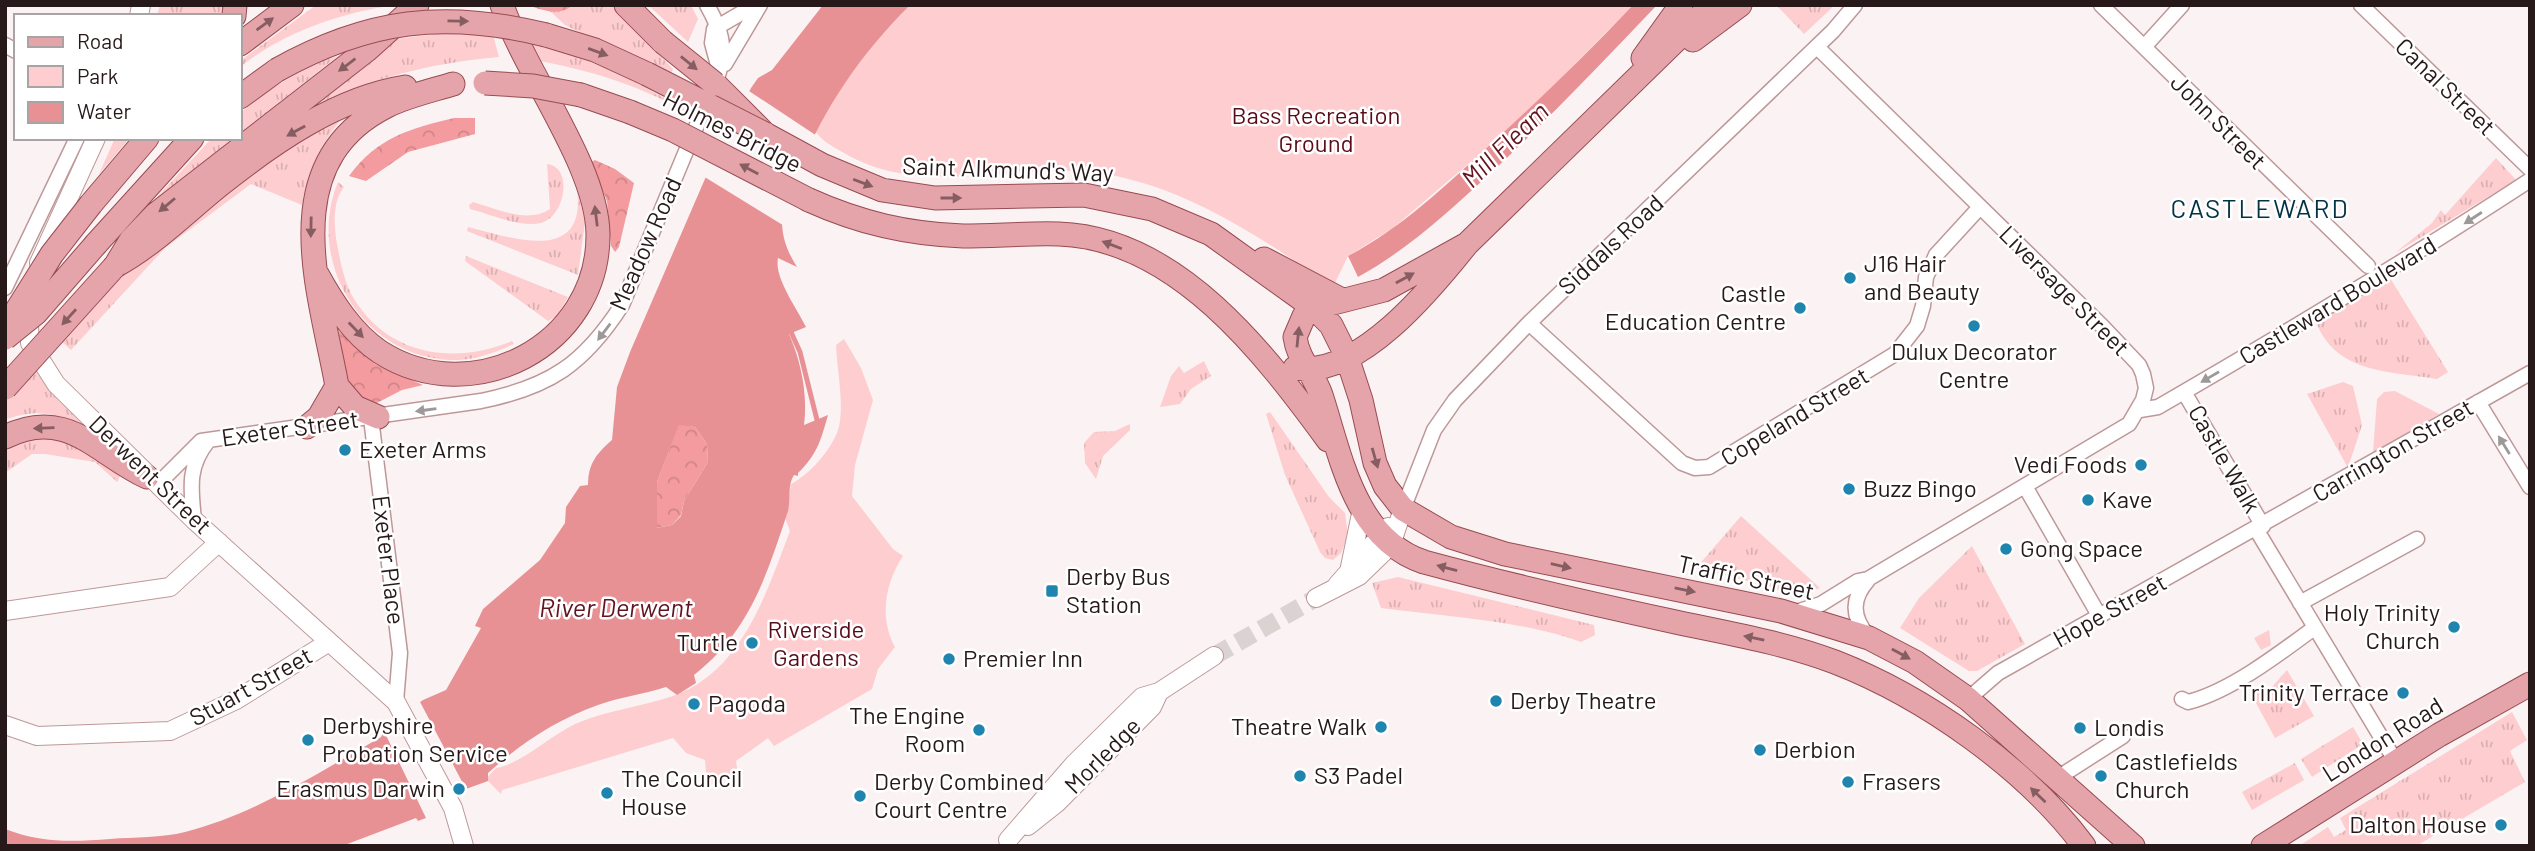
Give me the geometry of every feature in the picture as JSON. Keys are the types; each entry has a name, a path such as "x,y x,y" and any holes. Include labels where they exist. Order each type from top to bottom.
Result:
{"main road":[{"path":"242,42 292,5"},
{"path":"5,388 115,266 131,240 156,214 367,50 417,5"},
{"path":"317,274 347,321 369,344 401,363 436,375 474,375 514,364 550,342 580,303 592,277 598,236 590,186 522,55 502,5"},
{"path":"626,5 663,42 735,102 765,134"},
{"path":"1615,98 1681,5"},
{"path":"1269,360 1306,370 1328,367 1377,338 1433,288 1467,244 1712,5"},
{"path":"1615,98 1740,5"},
{"path":"242,96 277,70 315,49 355,34 412,21 469,21 546,35 595,50 765,134"},
{"path":"115,266 141,251 221,184 274,146 324,116 392,89 453,84"},
{"path":"374,417 355,407 337,386 310,227 313,206 323,174 343,142 387,106 453,84"},
{"name":"Holmes Bridge","path":"453,84 533,86 581,95 630,111 673,130 809,201 869,224 906,231 966,236 1060,234 1100,240 1129,251 1173,275 1226,317 1269,360"},
{"name":"Holmes Bridge","path":"765,134 822,165"},
{"path":"5,330 52,254 80,200 146,140"},
{"path":"5,338 36,313 190,140"},
{"name":"Saint Alkmund's Way","path":"822,165 881,190 906,195 968,198 1049,193 1127,202 1211,234 1314,308 1331,325 1347,357 1361,400"},
{"path":"1211,234 1342,300"},
{"path":"1467,244 1384,290 1314,308 1304,316 1295,337 1306,370 1320,392 1336,451 1362,509 1386,540 1424,562 1771,642 1856,671 1941,718 1985,750 2029,786 2084,846"},
{"path":"1361,400 1368,359 1377,338"},
{"path":"1269,360 1336,451"},
{"path":"307,427 319,417 337,386"},
{"name":"Traffic Street","path":"1361,400 1375,463 1385,486 1403,509 1432,529 1471,545 1617,579 1792,614 1869,638 1924,667 1968,699 2133,846"},
{"path":"5,438 29,428 69,430 86,438 123,466 152,481"},
{"name":"London Road","path":"2263,845 2396,762 2530,684"}],"street":[{"path":"707,5 718,25"},
{"path":"719,72 711,36 718,25 755,5"},
{"name":"Meadow Road","path":"374,417 526,391 568,369 604,334 622,305 719,72 760,5"},
{"name":"Siddals Road","path":"1386,540 1403,509 1443,414 1529,323 1817,47 1854,5"},
{"name":"John Street","path":"2101,5 2253,157 2368,266"},
{"path":"2144,47 2182,5"},
{"name":"Canal Street","path":"2361,5 2530,169"},
{"name":"Liversage Street","path":"1817,47 2139,365 2146,388 2140,410"},
{"path":"5,288 76,140"},
{"name":"Derwent Street","path":"95,140 80,200 41,256 28,313 30,343 56,384 152,481 398,706 453,808 464,846"},
{"name":"Castleward Boulevard","path":"2140,410 2158,407 2394,269 2530,180"},
{"name":"Copeland Street","path":"1529,323 1682,463 1695,468 1710,467 1895,355 1917,327 1923,306 1926,277 1936,255 1980,207"},
{"name":"Carrington Street","path":"2260,528 2530,373"},
{"name":"Castle Walk","path":"2184,392 2314,628 2396,762"},
{"path":"2477,402 2530,487"},
{"path":"1792,614 1821,604 1858,581 1868,579 2026,488 2129,424 2140,410"},
{"name":"Exeter Street","path":"152,481 195,444 374,417"},
{"name":"Exeter Place","path":"374,417 400,653 398,706"},
{"name":"Exeter Street","path":"194,520 190,479 196,457 209,440"},
{"path":"2026,488 2100,617"},
{"path":"1350,567 1362,509"},
{"name":"Hope Street","path":"1968,699 1998,673 2260,528"},
{"path":"2300,603 2417,539"},
{"path":"1335,587 1350,567 1386,540"},
{"path":"1316,598 1359,576 1386,540"},
{"path":"5,611 170,587 219,542"},
{"path":"1868,579 1857,594 1855,607 1860,624 1869,638"},
{"path":"2182,699 2188,702 2203,699 2283,651 2314,628"},
{"name":"Stuart Street","path":"5,725 37,736 170,731 236,700 329,642"},
{"name":"Morledge","path":"1005,843 1108,729 1142,697 1159,692 1214,656"},
{"path":"2059,778 2123,736"}],"green space":[{"path":"160,5 227,5 225,14 158,14"},
{"path":"316,5 395,5 354,13 313,26 275,44 242,66 242,60"},
{"path":"527,5 611,5 673,69 670,77 565,25 551,12"},
{"path":"527,5 573,5 557,12"},
{"path":"648,5 691,5 698,19 688,42"},
{"name":"Bass Recreation Ground","path":"910,5 1633,5 1522,118 1393,228 1348,256 1333,287 1256,236 1202,206 1146,184 1082,171 944,177 910,175 877,168 828,144 815,131 834,96 869,48"},
{"path":"1776,5 1835,5 1804,34"},
{"path":"444,33 493,35 499,57 435,66 373,82 325,102 273,134 366,66 396,39"},
{"path":"528,37 616,71 695,117 620,82 540,61"},
{"path":"338,56 242,131 242,111 274,87"},
{"path":"348,111 318,155 308,178 302,205 251,184 165,248 71,350 61,341 126,271 255,167"},
{"path":"454,118 475,118 475,134 408,152 366,181 349,176 383,143 423,126"},
{"path":"114,140 128,140 99,174"},
{"path":"210,140 231,140 142,213"},
{"path":"2496,158 2516,180 2395,253 2432,223 2441,210 2445,215"},
{"path":"595,160 615,169 634,183 619,247 615,252 611,246 607,201 591,162"},
{"path":"547,164 555,167 563,182 561,202 549,219 541,223 524,224 470,209 469,205 473,202 522,215 550,209"},
{"path":"338,182 344,187 337,200 335,214 342,268 358,305 373,322 390,336 428,351 470,352 512,341 514,344 487,355 458,360 425,356 396,345 371,326 351,302 337,275 329,245 330,213"},
{"path":"577,190 585,222 578,275 467,231 468,227 523,240 558,238 570,229 577,214"},
{"path":"466,256 568,297 557,316 548,321 465,261"},
{"path":"2390,278 2448,372 2437,379 2383,371 2351,361 2337,352 2325,339 2316,322"},
{"path":"338,330 375,364 423,385 402,390 373,405 351,400"},
{"name":"Riverside Gardens","path":"844,339 861,368 873,400 855,465 852,496 893,549 903,556 892,578 886,601 887,624 895,647 878,669 872,689 774,746 768,738 736,761 737,768 730,774 712,784 707,785 705,760 686,753 673,738 502,790 501,794 486,779 496,768 515,761 575,724 673,696 697,684 717,668 734,649 761,604 790,531 785,518 791,484 807,473 822,457 838,430 841,402 836,345"},
{"path":"1204,361 1211,376 1191,389 1180,404 1160,407 1171,376 1179,366 1184,373"},
{"path":"34,369 59,401 94,428 91,431 70,420 50,414 28,414 5,420 5,401"},
{"path":"2343,382 2353,386 2362,425 2348,468 2307,394"},
{"path":"2395,391 2439,414 2373,452 2377,399 2384,392"},
{"path":"1270,412 1329,497 1345,513 1348,536 1341,553 1333,560 1325,558 1320,552 1285,475 1266,414"},
{"path":"679,424 695,427 707,444 708,462 684,501 681,515 672,525 657,528 657,482"},
{"path":"1130,424 1130,430 1103,456 1096,479 1085,463 1084,443 1094,432 1115,431"},
{"path":"61,437 98,455 120,476 117,482 95,462 45,454 32,454 5,473 5,447 26,439"},
{"path":"1741,516 1820,588 1798,595 1697,567"},
{"path":"1972,546 2025,644 1977,671 1969,671 1900,628 1919,598"},
{"path":"1398,577 1594,625 1595,635 1581,642 1510,624 1381,608 1372,583"},
{"path":"2269,630 2271,645 2261,650 2254,638"},
{"path":"2287,670 2314,716 2275,738 2250,692 2272,687"},
{"path":"2512,712 2527,740 2510,751 2525,782 2416,846 2299,846 2328,827 2334,837 2346,830 2340,818"},
{"path":"2353,727 2363,744 2312,777 2301,759"},
{"path":"2295,763 2304,780 2252,810 2242,792"}],"water":[{"name":"River Derwent","path":"823,5 910,5 876,42 846,82 820,124 786,201 782,221 783,233 788,251 797,267 778,258 778,266 783,284 806,327 789,334 802,378 804,425 828,415 814,453 798,476 794,475 792,479 788,511 754,601 729,640 694,675 696,683 677,695 666,687 606,702 583,711 540,733 488,773 488,781 466,789 431,816 418,821 416,818 342,846 5,846 5,829 44,839 83,841 167,835 211,824 261,804 334,764 381,737 387,725 423,700 446,690 481,628 475,626 483,609 540,560 565,523 566,507 580,486 588,485 594,460 612,440 617,387 630,352 711,165 751,88 758,78 772,70","holes":["679,425 695,427 707,444 708,462 684,501 681,516 672,525 657,528 657,482"]},
{"name":"Mill Fleam","path":"1633,5 1657,5 1576,90 1492,172 1411,242 1358,277 1348,256 1406,219 1440,190 1545,93"}],"pier":[{"path":"746,89 817,136 788,203 786,227 703,176"},
{"path":"419,700 468,793 445,811 427,820 382,727 398,707"}],"waterway":[{"path":"791,332 800,352 817,420"}],"tunnel":[{"path":"1214,656 1316,598"}],"place":[{"name":"J16 Hair and Beauty","path":"1850,278"},
{"name":"Castle Education Centre","path":"1800,308"},
{"name":"Dulux Decorator Centre","path":"1974,326"},
{"name":"Exeter Arms","path":"345,450"},
{"name":"Vedi Foods","path":"2141,465"},
{"name":"Buzz Bingo","path":"1849,489"},
{"name":"Kave","path":"2088,500"},
{"name":"Gong Space","path":"2006,549"},
{"name":"Derby Bus Station","path":"1052,591"},
{"name":"Holy Trinity Church","path":"2454,627"},
{"name":"Turtle","path":"752,643"},
{"name":"Premier Inn","path":"949,659"},
{"name":"Trinity Terrace","path":"2403,693"},
{"name":"Derby Theatre","path":"1496,701"},
{"name":"Pagoda","path":"694,704"},
{"name":"Theatre Walk","path":"1381,727"},
{"name":"Londis","path":"2080,728"},
{"name":"The Engine Room","path":"979,730"},
{"name":"Derbyshire Probation Service","path":"308,740"},
{"name":"Derbion","path":"1760,750"},
{"name":"S3 Padel","path":"1300,776"},
{"name":"Castlefields Church","path":"2101,776"},
{"name":"Frasers","path":"1848,782"},
{"name":"Erasmus Darwin","path":"459,789"},
{"name":"The Council House","path":"607,793"},
{"name":"Derby Combined Court Centre","path":"860,796"},
{"name":"Dalton House","path":"2501,825"}],"district":[{"name":"CASTLEWARD","path":"2260,209"}]}
